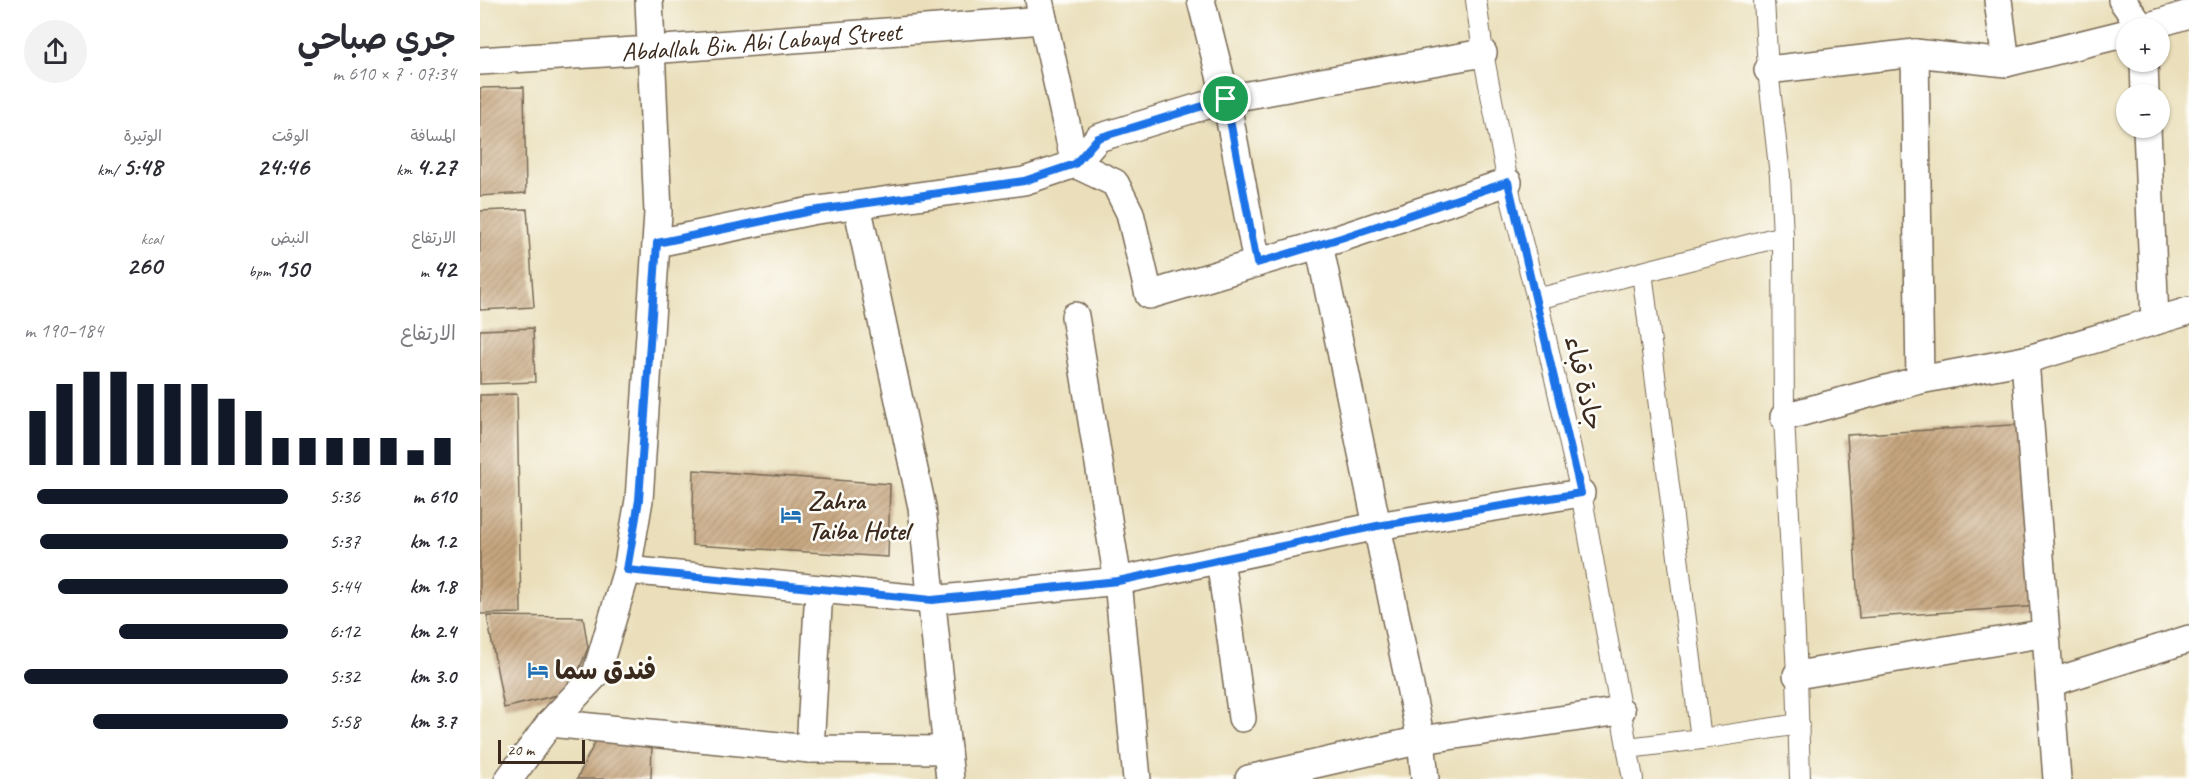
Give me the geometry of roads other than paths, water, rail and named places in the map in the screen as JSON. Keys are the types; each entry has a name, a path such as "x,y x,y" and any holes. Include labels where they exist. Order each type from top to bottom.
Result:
{"street":[{"path":"509,779 550,723 596,674 627,570 639,500 657,243 658,213 649,0"},
{"path":"1201,0 1226,99 1257,263"},
{"name":"جادة قباء","path":"1476,0 1483,53 1508,182 1581,493 1633,779"},
{"path":"1764,0 1768,70 1780,176 1783,236 1784,417 1800,779"},
{"path":"1998,0 2006,63"},
{"path":"2122,0 2136,18"},
{"path":"1041,10 1075,164"},
{"name":"Abdallah Bin Abi Labayd Street","path":"480,61 651,50 1041,10"},
{"path":"2170,20 2189,14"},
{"path":"1768,70 1915,53 2006,63 2116,36"},
{"path":"657,243 811,211 1024,181 1075,164 1098,138 1226,99 1483,53"},
{"path":"1915,53 1920,380"},
{"path":"2147,138 2155,321"},
{"path":"1075,164 1115,183 1130,213 1149,295 1319,244 1508,182"},
{"path":"858,205 922,507 950,779"},
{"path":"1537,299 1783,236"},
{"path":"1319,244 1421,740 1425,779"},
{"path":"1642,272 1701,739"},
{"path":"1784,417 1920,380 2025,360 2189,311"},
{"path":"1075,316 1118,581 1137,779"},
{"path":"2025,360 2057,779"},
{"path":"627,570 932,600 1118,581 1377,526 1581,493"},
{"path":"1220,559 1242,718"},
{"path":"810,749 819,589"},
{"path":"1797,675 2046,633"},
{"path":"2049,682 2189,639"},
{"path":"1249,779 1421,740 1621,711"},
{"path":"550,723 810,749 947,750"},
{"path":"1628,748 1799,724"}],"place":[{"name":"Zahra Taiba Hotel","path":"791,515"},
{"name":"فندق سما","path":"538,670"}]}
